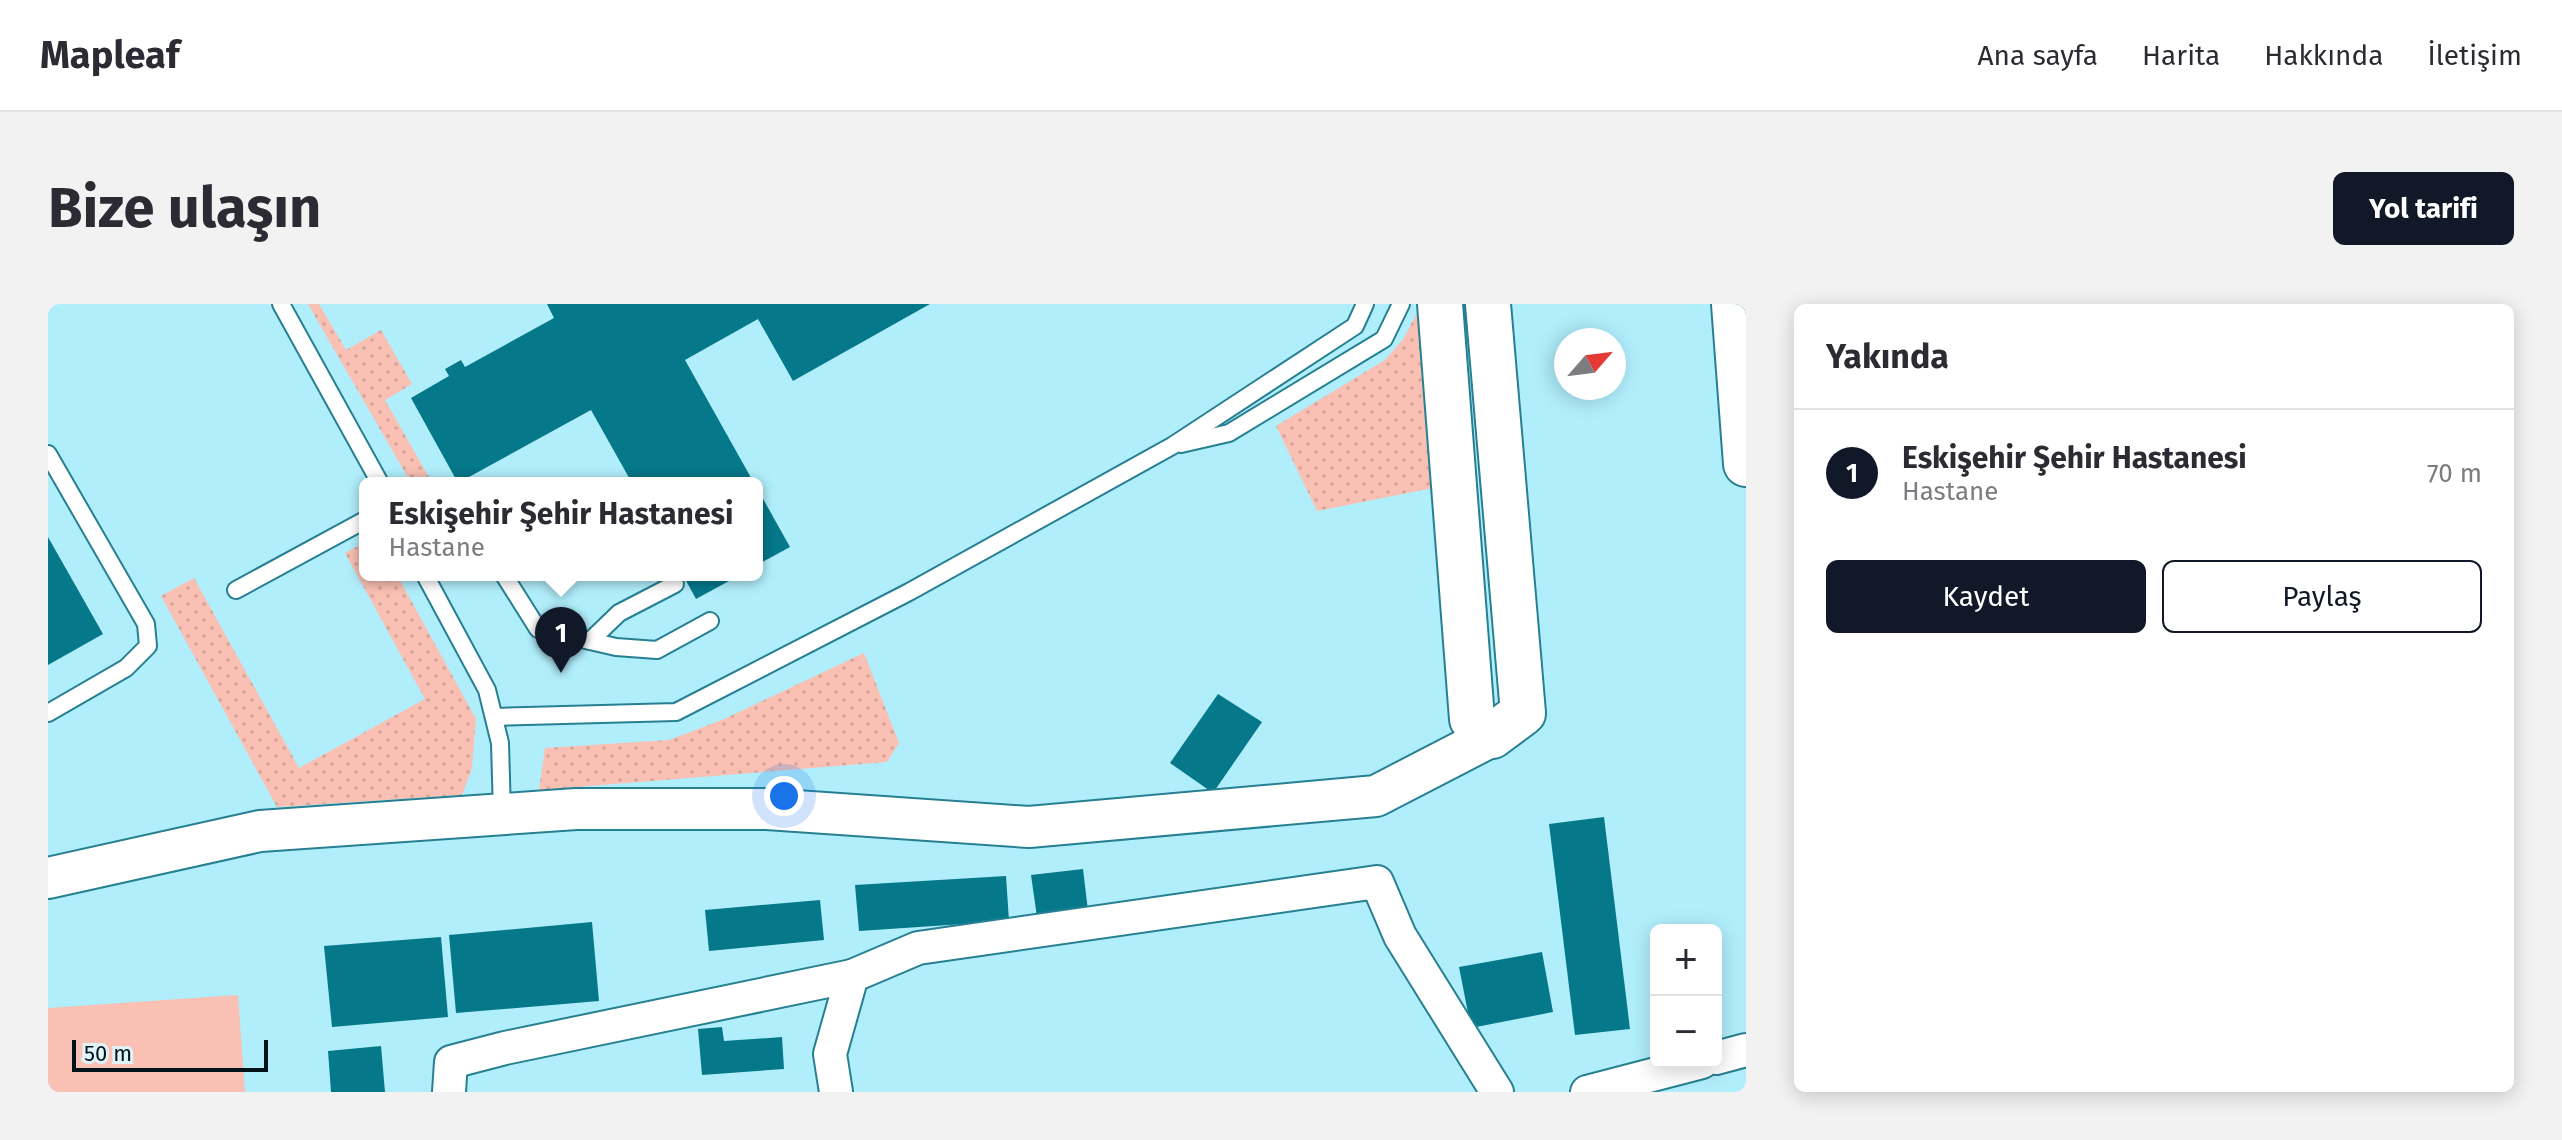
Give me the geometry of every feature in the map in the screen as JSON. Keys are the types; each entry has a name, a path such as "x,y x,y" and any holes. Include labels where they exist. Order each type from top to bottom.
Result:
{"main road":[{"path":"1440,304 1472,719 1492,736 1523,713 1488,304"},
{"path":"1734,304 1746,464"}],"street":[{"path":"55,872 260,831 576,809 767,809 1029,827 1376,796 1492,736"},
{"path":"449,1092 451,1062 852,976 918,948 1377,882 1400,936 1497,1092"},
{"path":"836,1092 830,1054 852,976"},
{"path":"1722,1056 1746,1050"},
{"path":"1587,1092 1679,1068"}],"lane":[{"path":"281,304 377,477"},
{"path":"494,717 676,712 909,592 1172,446 1355,326 1365,304"},
{"path":"1172,446 1229,433 1384,339 1401,304"},
{"path":"48,454 146,624 148,646 126,668 48,713"},
{"path":"236,590 359,523"},
{"path":"428,581 487,690 500,743 502,814"},
{"path":"508,581 538,629 616,647 657,650 710,621"},
{"path":"590,641 619,613 675,584"}],"shaded area":[{"path":"308,304 319,304 346,350 381,330 412,384 385,400 429,477 408,477"},
{"path":"1421,305 1433,488 1317,511 1276,426 1385,360 1404,338"},
{"path":"359,545 359,579 345,553"},
{"path":"194,578 299,768 425,699 360,581 400,581 476,719 472,768 462,795 277,807 161,596"},
{"path":"864,653 899,743 887,762 539,790 545,748 669,740 724,719"},
{"path":"238,995 245,1092 48,1092 48,1008"}],"building":[{"path":"547,304 930,304 793,381 758,319 685,360 751,477 629,477 591,410 469,477 455,477 411,398 449,376 445,369 461,360 465,367 554,318"},
{"path":"763,499 790,547 763,562"},
{"path":"48,537 103,634 48,665"},
{"path":"686,581 729,581 696,599"},
{"path":"1218,694 1262,722 1213,793 1170,763"},
{"path":"1604,817 1630,1029 1575,1035 1549,824"},
{"path":"1083,869 1088,911 1037,917 1031,875"},
{"path":"1006,876 1009,921 859,931 855,885"},
{"path":"820,900 824,940 709,951 705,910"},
{"path":"592,922 599,1001 456,1013 449,935"},
{"path":"441,937 448,1017 332,1027 324,946"},
{"path":"1542,952 1553,1012 1471,1028 1459,967"},
{"path":"722,1027 724,1041 782,1037 784,1069 702,1075 698,1029"},
{"path":"381,1046 385,1092 331,1092 328,1051"}],"place":[{"name":"Eskişehir Şehir Hastanesi","path":"561,673"}]}
